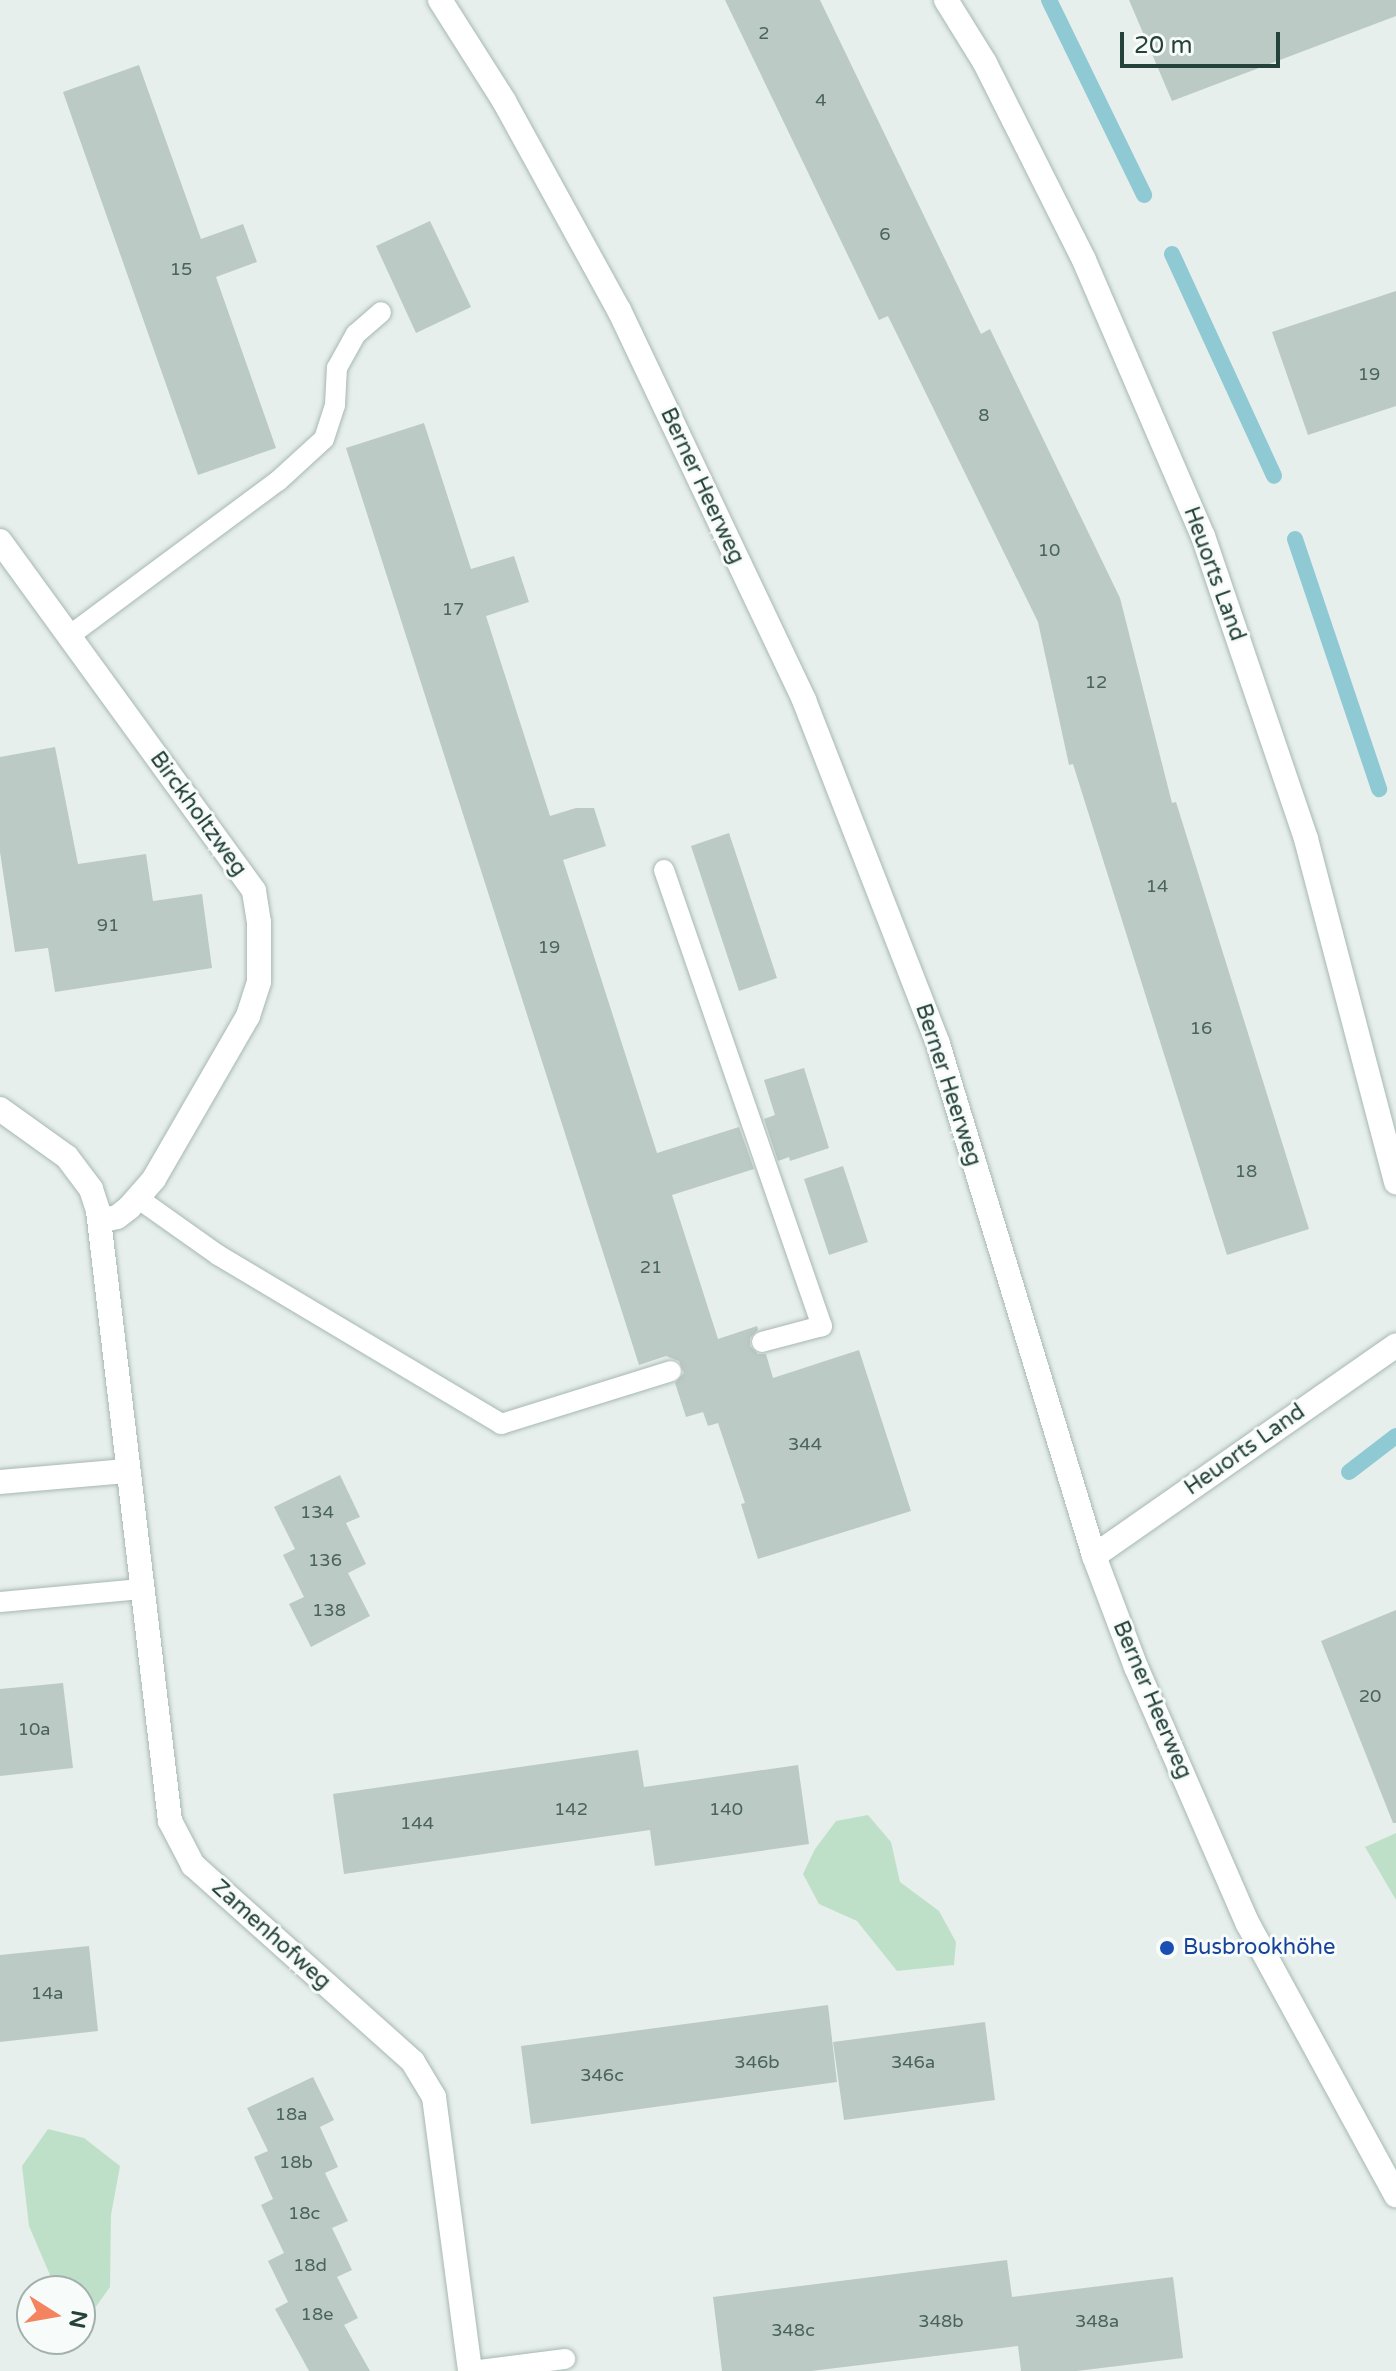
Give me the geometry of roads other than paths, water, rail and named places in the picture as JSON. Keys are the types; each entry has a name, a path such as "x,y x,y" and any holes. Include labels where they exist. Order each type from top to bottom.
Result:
{"street":[{"name":"Berner Heerweg","path":"440,0 504,101 619,310 804,700 938,1044 1094,1556 1136,1667 1248,1924 1396,2195"},
{"name":"Heuorts Land","path":"946,0 985,63 1084,260 1203,536 1306,839 1396,1182"},
{"name":"Birckholtzweg","path":"0,541 254,891 259,922 259,982 248,1016 139,1199 117,1217 100,1221"},
{"path":"0,1109 40,1135 74,1165 91,1189 100,1221"},
{"name":"Zamenhofweg","path":"100,1221 126,1471 170,1821 193,1865 413,2062 434,2097 471,2371"},
{"name":"Heuorts Land","path":"1094,1556 1396,1345"},
{"path":"0,1482 126,1471"}],"lane":[{"path":"69,636 266,490 324,439 335,405 337,368 356,334 381,312"},
{"path":"664,870 822,1326 762,1342"},
{"path":"139,1199 218,1255 501,1424 671,1371"},
{"path":"0,1602 141,1589"},
{"path":"471,2371 565,2359"}],"waterway":[{"path":"1049,0 1144,195"},
{"path":"1172,254 1274,476"},
{"path":"1295,539 1379,789"},
{"path":"1349,1472 1396,1436"}],"place":[{"name":"Busbrookhöhe","path":"1167,1948"}]}
